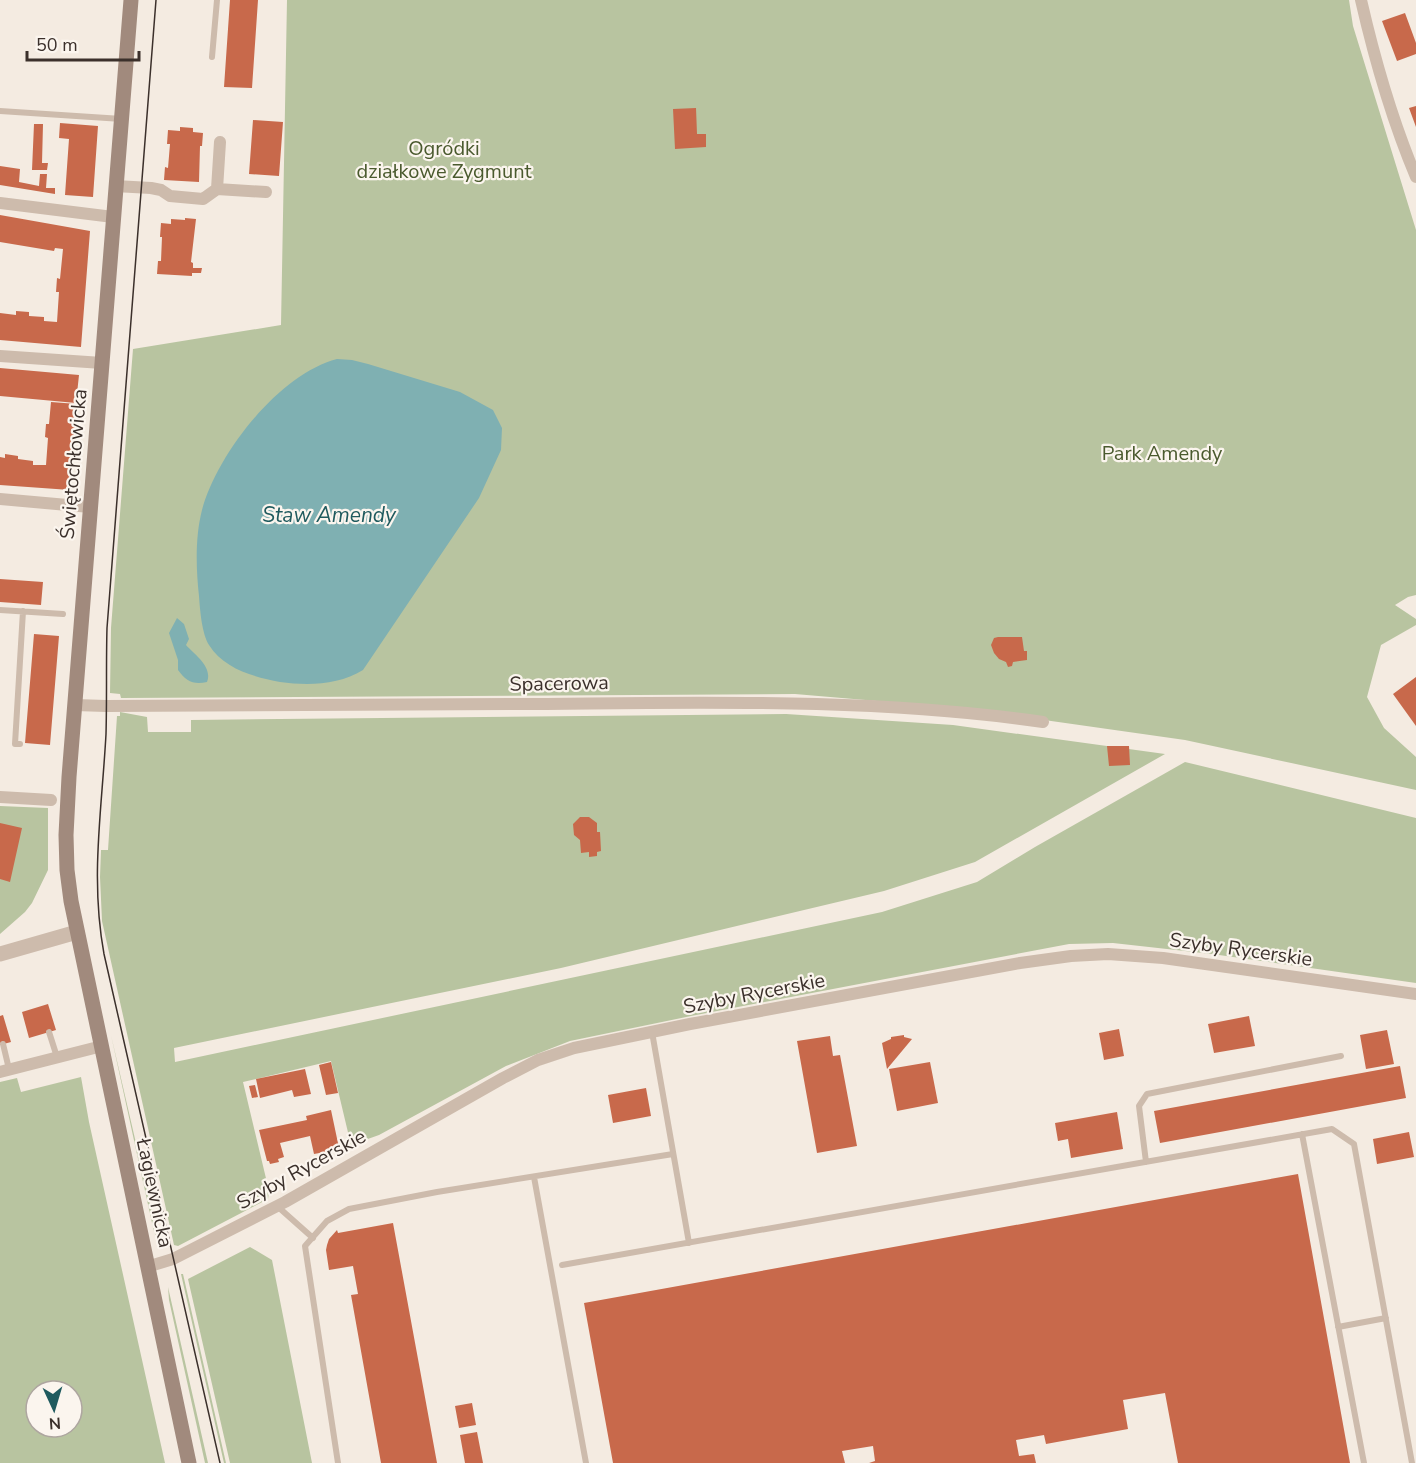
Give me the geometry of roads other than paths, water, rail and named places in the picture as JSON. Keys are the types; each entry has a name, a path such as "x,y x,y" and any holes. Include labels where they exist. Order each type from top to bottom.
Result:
{"main road":[{"name":"Świętochłowicka","path":"77,932 67,870 66,835 131,0"},
{"name":"Łagiewnicka","path":"77,932 150,1266 189,1463"}],"street":[{"path":"1361,0 1374,56 1416,177"},
{"path":"217,189 220,142"},
{"path":"115,186 151,188 161,190 170,196 203,199 217,189 266,192"},
{"path":"0,203 113,217"},
{"path":"0,356 102,363"},
{"path":"0,500 90,507"},
{"name":"Spacerowa","path":"75,705 793,703 956,711 1043,722"},
{"path":"0,797 51,800"},
{"path":"0,954 77,932"},
{"name":"Szyby Rycerskie","path":"150,1266 173,1260 277,1206 502,1078 538,1060 574,1048 1020,963 1071,956 1108,954 1163,957 1416,994"},
{"path":"5,1071 102,1046"}],"lane":[{"path":"212,57 217,0"},
{"path":"0,111 122,119"},
{"path":"0,610 63,614"},
{"path":"20,744 15,744 23,611"},
{"path":"49,1032 57,1057"},
{"path":"652,1032 689,1243"},
{"path":"3,1044 5,1071"},
{"path":"1146,1162 1139,1106 1147,1094 1341,1056"},
{"path":"562,1265 1332,1129 1354,1144 1413,1448 1412,1463"},
{"path":"1302,1134 1364,1463"},
{"path":"338,1463 305,1246 327,1221 349,1209 674,1154"},
{"path":"534,1177 586,1463"},
{"path":"277,1206 313,1238"},
{"path":"1338,1327 1386,1318"}],"water":[{"name":"Staw Amendy","path":"337,359 368,364 460,392 493,410 502,428 501,450 479,498 363,670 344,679 323,683 280,682 240,671 223,660 209,645 203,628 197,575 200,520 210,488 221,465 253,419 294,381 315,367"},
{"path":"177,618 184,624 189,639 186,645 208,671 207,682 190,681 178,670 178,660 169,633"}],"tram line":[{"path":"156,0 107,628 106,734 98,844 98,898 104,954 220,1463"}],"park label":[{"name":"Ogródki działkowe Zygmunt","path":"444,160"},
{"name":"Park Amendy","path":"1162,453"}]}
